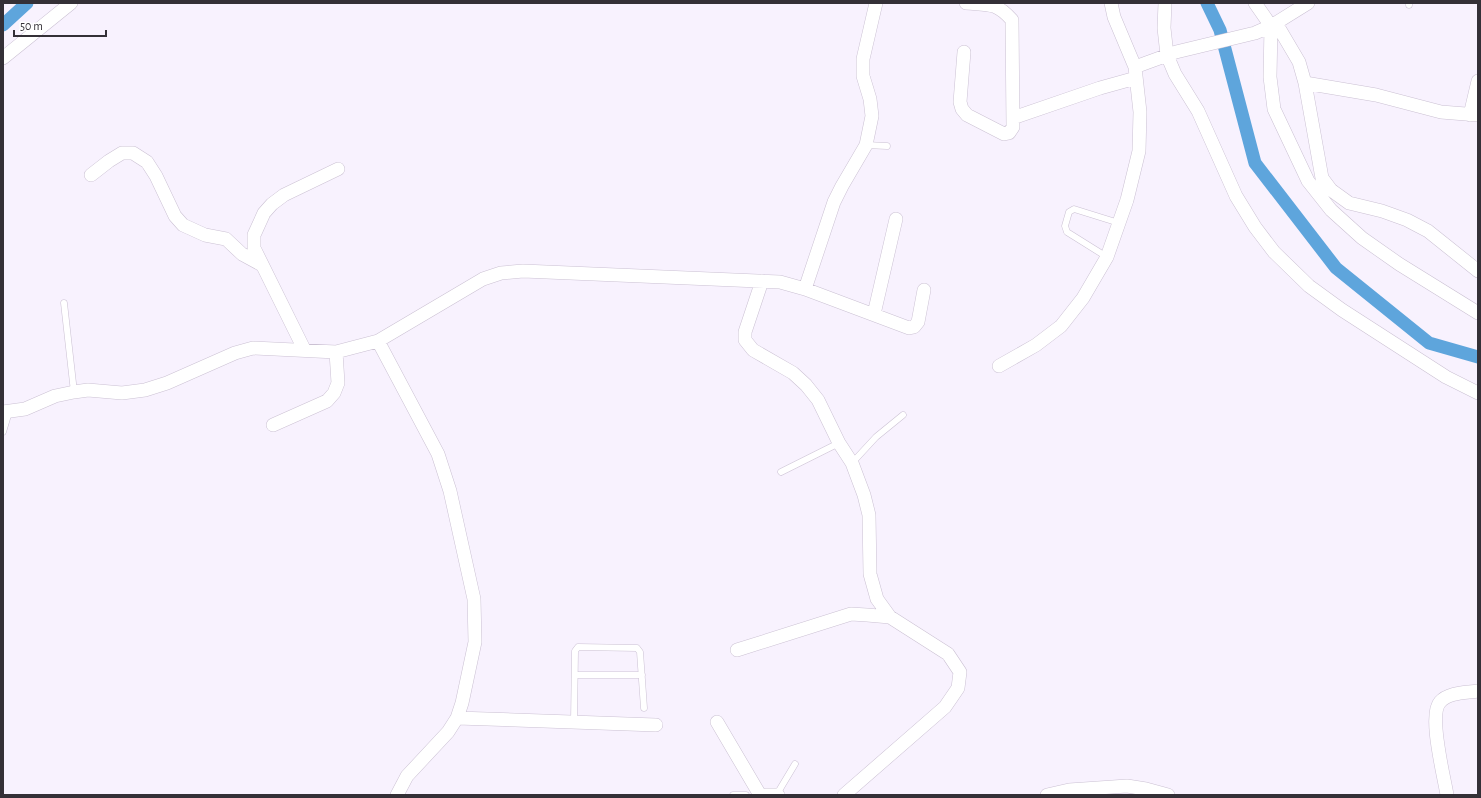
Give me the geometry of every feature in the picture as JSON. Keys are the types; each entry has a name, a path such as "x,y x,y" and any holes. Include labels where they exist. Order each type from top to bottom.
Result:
{"street":[{"path":"3,58 71,3"},
{"path":"805,289 834,202 866,145 872,116 870,99 863,76 863,59 876,3"},
{"path":"964,52 960,102 962,109 967,115 1004,134 1010,133 1012,127 1012,20 1003,9 993,5 966,3"},
{"path":"999,366 1036,345 1061,326 1083,298 1107,257 1120,223 1139,151 1140,112 1136,72 1114,17 1111,3"},
{"path":"1165,3 1164,28 1175,74 1198,111 1236,196 1255,227 1274,252 1309,286 1342,310 1446,377 1478,393"},
{"path":"1255,3 1274,24 1299,62 1305,83 1322,178 1331,190 1349,203 1382,211 1407,220 1428,231 1478,271"},
{"path":"1012,118 1100,88 1136,72 1171,53 1255,33 1274,24 1308,3"},
{"path":"1274,24 1270,77 1274,109 1308,181 1331,210 1362,238 1399,264 1478,313"},
{"path":"1305,83 1376,95 1441,112 1474,115 1478,81"},
{"path":"91,175 109,160 122,153 133,153 147,162 156,176 175,216 183,225 205,235 226,239 242,254 262,265"},
{"path":"304,349 254,248 254,235 264,213 272,204 284,196 338,169"},
{"path":"874,314 896,219"},
{"path":"6,412 25,409 55,396 74,392 88,390 122,393 145,390 167,383 235,353 253,348 304,349 336,352 378,341 483,279 501,273 523,270 780,282 805,289 909,328 914,327 918,322 924,290"},
{"path":"762,281 745,332 745,340 753,350 793,373 806,385 818,400 839,443 852,463 864,495 869,515 870,574 877,599 890,617 948,654 960,672 958,688 944,707 844,795"},
{"path":"378,341 438,454 450,491 474,599 475,642 462,703 457,718 448,732 407,776 397,795"},
{"path":"274,424 327,401 334,393 338,383 336,352"},
{"path":"737,650 851,614 890,617"},
{"path":"1447,795 1435,724 1435,710 1440,702 1450,695 1478,691"},
{"path":"457,718 656,725"},
{"path":"717,722 760,795"},
{"path":"1047,795 1069,790 1126,786 1146,789 1168,795"}],"lane":[{"path":"866,145 887,146"},
{"path":"1107,257 1067,232 1065,226 1069,212 1074,209 1120,223"},
{"path":"64,303 74,392"},
{"path":"3,432 6,412"},
{"path":"852,463 876,437 903,415"},
{"path":"781,472 839,443"},
{"path":"574,722 575,651 578,647 637,648 640,652 644,708"},
{"path":"575,675 642,675"},
{"path":"774,795 795,764"},
{"path":"733,795 746,795"}],"waterway":[{"path":"3,25 27,3"},
{"path":"1207,3 1220,30 1255,163 1336,268 1429,343 1478,357"}]}
